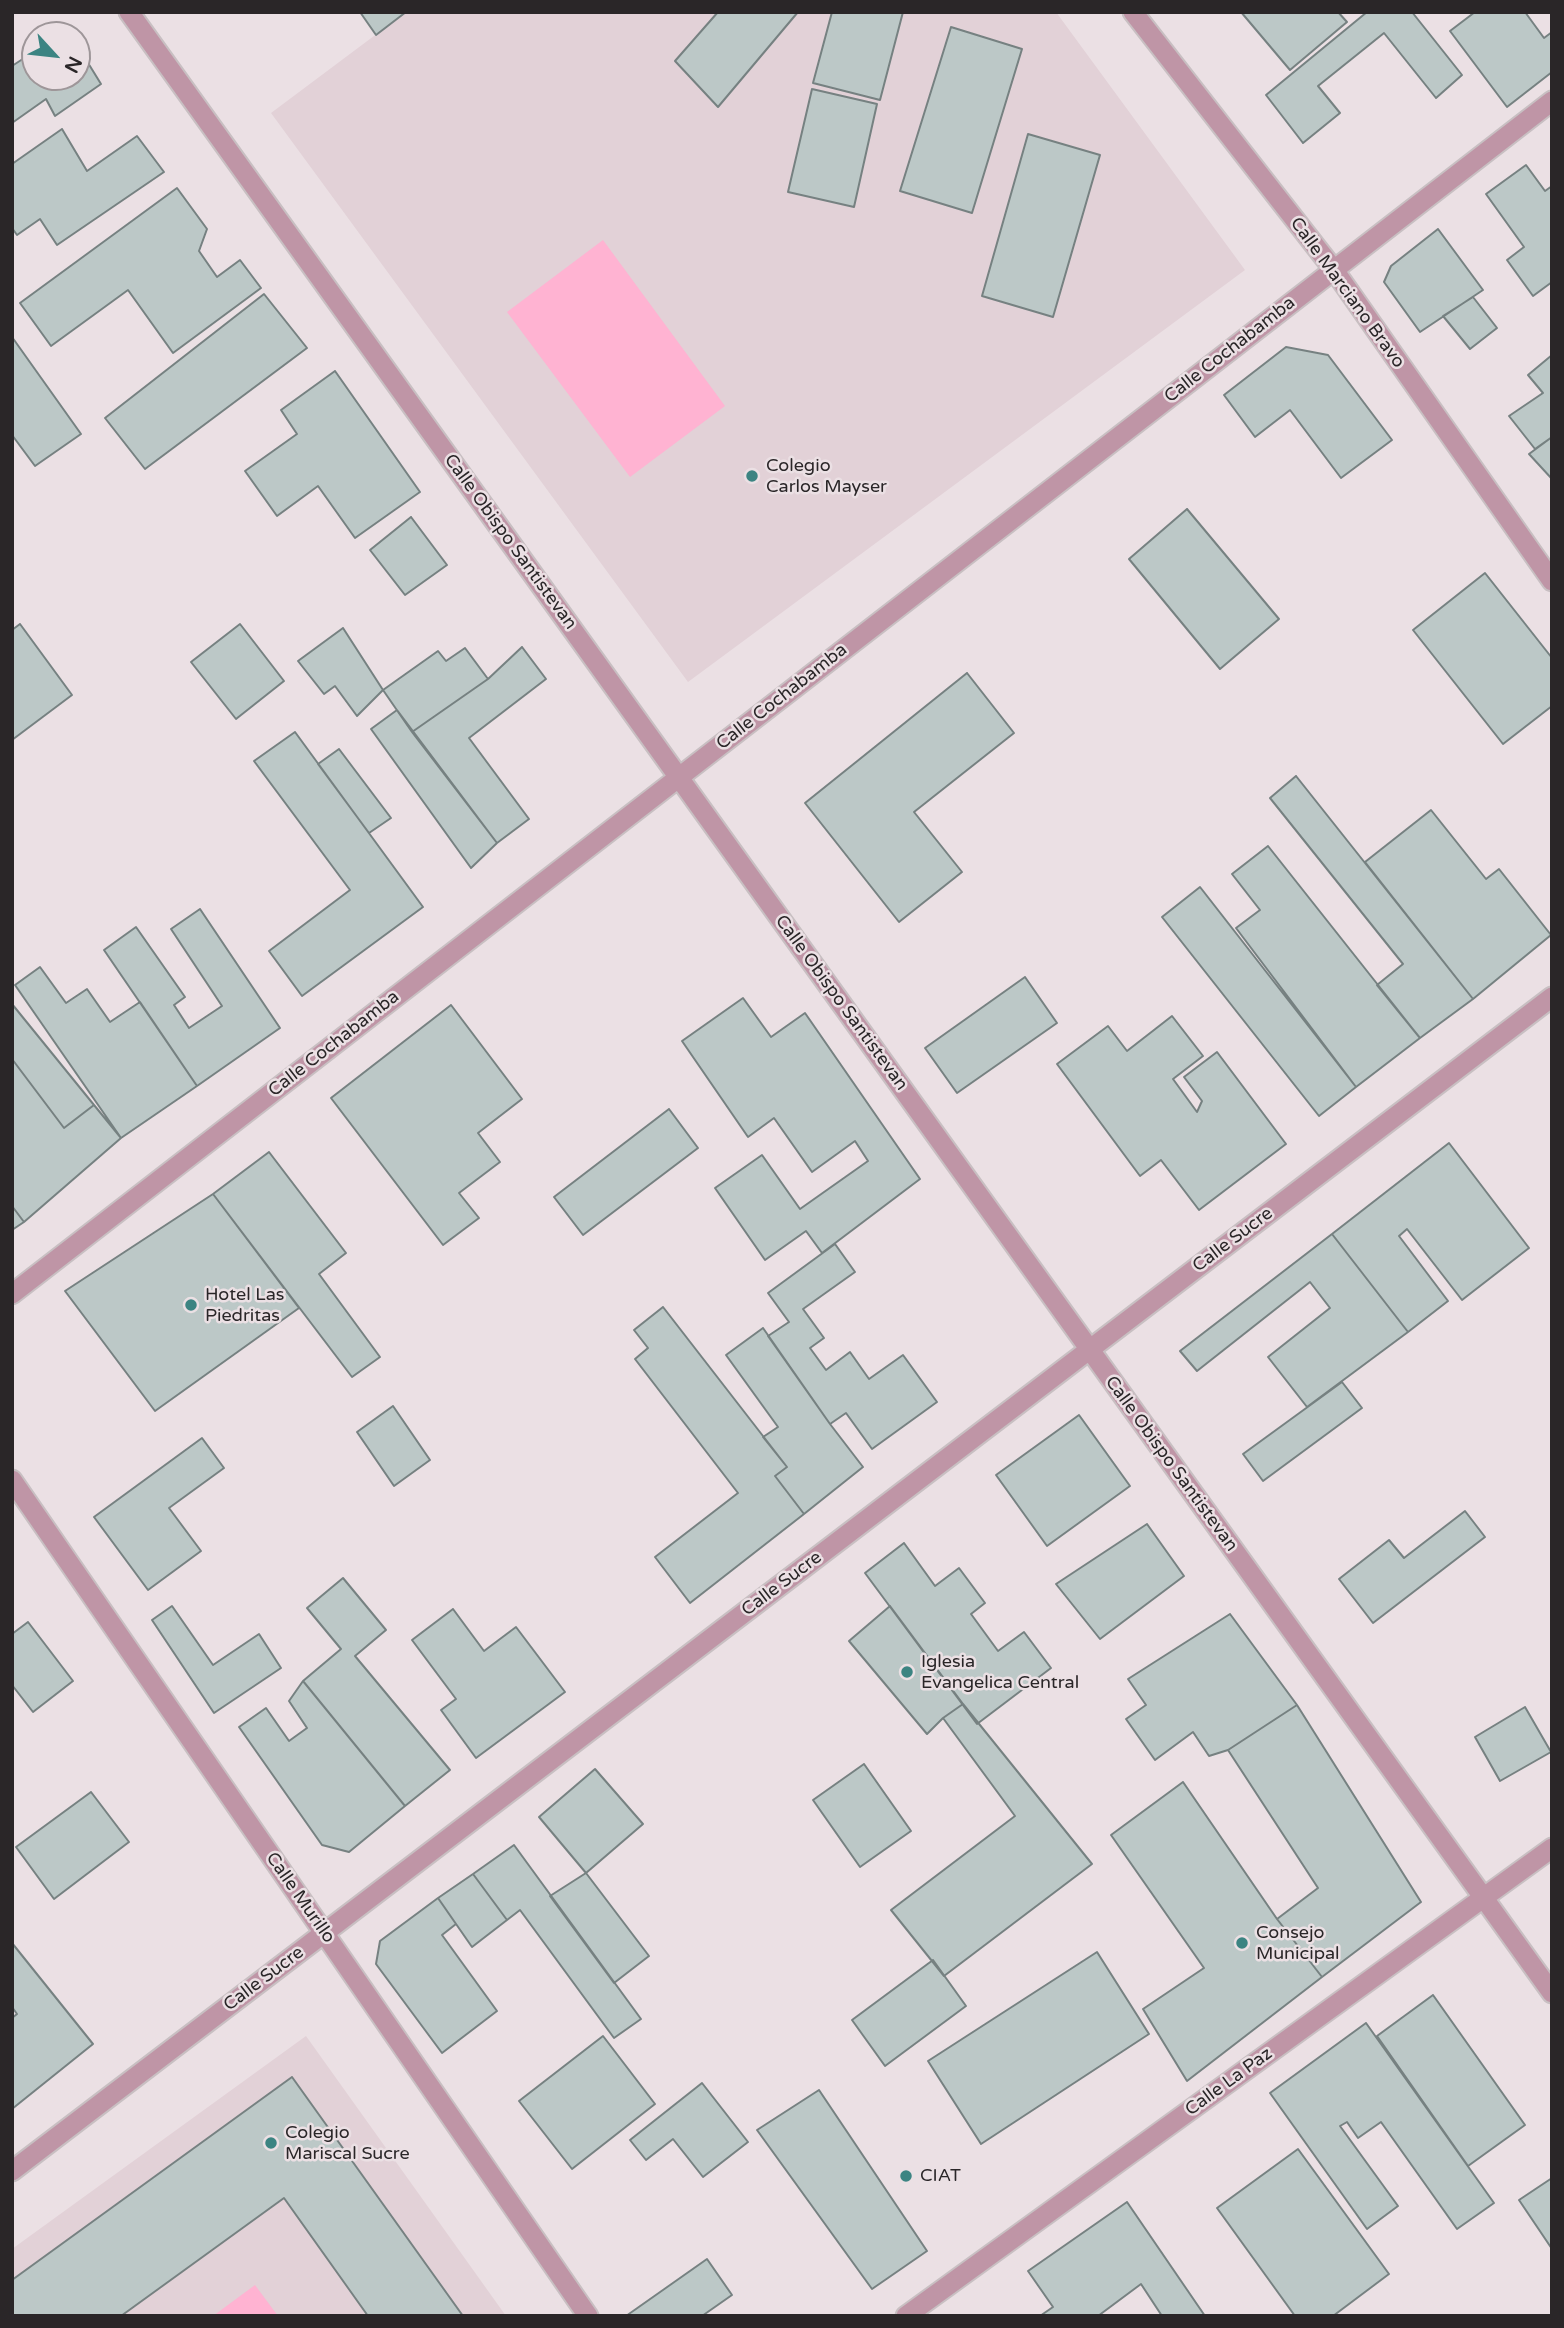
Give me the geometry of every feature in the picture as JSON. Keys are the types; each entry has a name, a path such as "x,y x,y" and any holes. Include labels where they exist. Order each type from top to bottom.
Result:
{"street":[{"name":"Calle Obispo Santistevan","path":"129,12 1552,1993"},
{"name":"Calle Marciano Bravo","path":"1133,12 1334,270 1552,581"},
{"name":"Calle Cochabamba","path":"12,1294 1552,101"},
{"name":"Calle Sucre","path":"12,2171 1552,997"},
{"name":"Calle Murillo","path":"12,1480 588,2316"},
{"name":"Calle La Paz","path":"906,2316 1552,1848"}],"shaded area":[{"name":"Colegio Carlos Mayser","path":"406,12 1056,12 1245,270 688,682 271,113"},
{"path":"603,240 725,406 630,477 507,312"},
{"name":"Colegio Mariscal Sucre","path":"306,2036 506,2316 12,2316 12,2249"},
{"path":"255,2285 278,2316 213,2316"}],"building":[{"path":"360,12 406,12 376,35"},
{"path":"718,12 798,12 718,107 675,61"},
{"path":"832,12 903,12 880,100 813,83"},
{"path":"1241,12 1338,12 1347,22 1290,70"},
{"path":"1367,12 1412,12 1462,75 1436,98 1384,33 1318,86 1340,113 1303,143 1266,95"},
{"path":"1475,12 1525,12 1544,38 1552,32 1552,72 1507,107 1450,31"},
{"path":"951,27 1022,49 972,213 900,191"},
{"path":"21,60 21,91 91,91 55,116 46,99 12,123 12,66"},
{"path":"91,68 101,84 91,91"},
{"path":"812,89 877,104 854,207 788,192"},
{"path":"62,129 87,171 137,136 164,172 57,245 40,219 17,235 12,228 12,164"},
{"path":"1028,134 1100,155 1053,317 982,296"},
{"path":"1526,165 1545,191 1552,186 1552,282 1533,296 1507,260 1524,247 1486,194"},
{"path":"177,188 207,229 199,251 217,277 240,260 261,288 173,353 128,290 51,346 20,303"},
{"path":"1438,229 1483,290 1420,332 1384,282 1391,266"},
{"path":"264,294 307,348 145,469 105,418"},
{"path":"1473,297 1497,328 1470,349 1443,316"},
{"path":"12,337 81,434 35,466 12,435"},
{"path":"1286,347 1328,355 1392,440 1341,478 1290,410 1255,437 1224,395"},
{"path":"1552,355 1552,437 1535,449 1509,416 1543,393 1528,375"},
{"path":"335,371 420,492 355,538 318,486 277,516 245,471 297,434 281,410"},
{"path":"1552,437 1552,479 1529,454"},
{"path":"1187,509 1279,619 1220,669 1129,559"},
{"path":"411,517 447,565 405,595 370,550"},
{"path":"1485,573 1552,658 1552,706 1503,744 1413,630"},
{"path":"20,624 72,695 12,740 12,630"},
{"path":"240,624 284,681 236,719 191,662"},
{"path":"343,628 383,690 357,716 335,686 324,694 298,661"},
{"path":"522,647 546,679 469,738 529,819 497,843 412,732 488,679"},
{"path":"465,648 488,679 412,732 383,690 438,651 446,661"},
{"path":"967,673 1014,733 914,812 962,872 899,922 805,803"},
{"path":"397,710 497,843 471,868 371,729"},
{"path":"295,732 423,907 302,996 269,951 350,890 254,761"},
{"path":"339,749 391,818 369,833 318,764"},
{"path":"1296,776 1473,999 1420,1038 1377,985 1403,964 1270,798"},
{"path":"1431,810 1486,879 1499,869 1551,935 1473,999 1365,862"},
{"path":"1268,846 1420,1038 1356,1087 1236,928 1260,910 1232,874"},
{"path":"1200,887 1356,1087 1319,1116 1162,917"},
{"path":"200,909 280,1028 197,1086 104,950 136,927 185,997 174,1005 189,1028 222,1006 171,929"},
{"path":"40,967 66,1003 87,989 110,1022 140,1002 197,1086 121,1138 15,985"},
{"path":"1025,977 1057,1023 957,1093 925,1048"},
{"path":"743,998 771,1037 805,1013 920,1179 822,1253 806,1231 765,1260 715,1188 762,1155 800,1209 868,1161 855,1141 812,1172 774,1118 748,1137 682,1041"},
{"path":"12,1004 94,1105 64,1128 12,1059"},
{"path":"451,1005 522,1099 478,1133 500,1162 459,1193 479,1218 443,1245 331,1098"},
{"path":"1172,1016 1203,1056 1173,1079 1197,1112 1202,1101 1184,1077 1217,1052 1286,1144 1199,1210 1161,1160 1140,1176 1057,1064 1108,1026 1127,1051"},
{"path":"12,1059 64,1128 94,1105 121,1138 24,1222 12,1206"},
{"path":"669,1109 698,1148 583,1235 554,1197"},
{"path":"1449,1143 1529,1248 1462,1300 1407,1229 1399,1236 1448,1301 1408,1332 1332,1234"},
{"path":"269,1152 346,1253 319,1274 380,1357 352,1377 213,1194"},
{"name":"Hotel Las Piedritas","path":"213,1194 299,1308 155,1411 65,1291"},
{"path":"12,1206 24,1222 12,1230"},
{"path":"1332,1234 1408,1332 1307,1407 1268,1357 1330,1308 1310,1282 1197,1371 1180,1351"},
{"path":"835,1244 855,1272 803,1309 824,1338 810,1348 826,1370 850,1352 869,1379 903,1355 937,1402 872,1449 846,1413 830,1424 768,1336 789,1322 768,1293"},
{"path":"663,1307 787,1467 775,1476 804,1514 690,1603 655,1557 738,1493 635,1359 648,1348 634,1330"},
{"path":"763,1328 863,1467 804,1514 775,1476 787,1467 763,1437 778,1427 726,1355"},
{"path":"1342,1382 1362,1408 1263,1481 1243,1454"},
{"path":"393,1406 430,1460 394,1486 357,1432"},
{"path":"1079,1415 1130,1486 1047,1546 996,1475"},
{"path":"202,1438 224,1468 169,1508 201,1551 148,1590 94,1517"},
{"path":"1465,1511 1485,1537 1373,1623 1339,1579 1389,1540 1404,1558"},
{"path":"1147,1524 1184,1576 1100,1639 1056,1584"},
{"path":"904,1543 935,1586 959,1568 985,1603 971,1614 998,1651 1024,1632 1051,1668 977,1724 865,1573"},
{"path":"343,1578 386,1630 355,1656 450,1770 405,1806 303,1681 341,1649 307,1608"},
{"path":"172,1606 213,1665 259,1634 281,1668 214,1713 152,1620"},
{"name":"Iglesia Evangelica Central","path":"890,1606 963,1704 927,1734 849,1641"},
{"path":"453,1609 484,1651 516,1627 565,1692 476,1758 441,1710 456,1699 412,1640"},
{"path":"1230,1614 1297,1705 1228,1750 1209,1756 1193,1732 1155,1760 1126,1719 1146,1705 1128,1679"},
{"path":"28,1622 73,1681 33,1712 12,1685 12,1634"},
{"path":"303,1681 405,1806 349,1852 322,1845 239,1727 266,1708 289,1741 307,1728 289,1701"},
{"path":"963,1704 1092,1864 944,1976 891,1910 1015,1816 943,1718"},
{"path":"1297,1705 1421,1902 1322,1977 1277,1919 1318,1888 1228,1750"},
{"path":"1525,1707 1551,1752 1500,1781 1475,1737"},
{"path":"864,1764 911,1831 860,1867 813,1800"},
{"path":"595,1769 643,1824 586,1873 539,1817"},
{"name":"Consejo Municipal","path":"1183,1782 1277,1919 1322,1977 1187,2081 1143,2009 1204,1968 1111,1835"},
{"path":"91,1792 129,1842 54,1899 16,1847"},
{"path":"514,1845 641,2019 614,2038 520,1910 507,1920 473,1874"},
{"path":"586,1873 649,1956 614,1983 550,1896"},
{"path":"473,1874 507,1920 472,1947 438,1898"},
{"path":"438,1898 456,1924 442,1935 497,2011 442,2053 376,1964 380,1941"},
{"path":"12,1943 93,2044 12,2109 12,2018 17,2014 12,2007"},
{"path":"1097,1952 1149,2034 981,2144 928,2061"},
{"path":"933,1960 966,2006 885,2066 852,2020"},
{"path":"1433,1995 1525,2125 1468,2166 1377,2036"},
{"path":"1366,2023 1494,2203 1457,2229 1381,2122 1358,2138 1347,2122 1340,2126 1398,2206 1367,2229 1270,2093"},
{"path":"603,2036 655,2104 572,2169 519,2101"},
{"path":"292,2077 463,2316 368,2316 284,2198 121,2316 12,2316 12,2280"},
{"path":"702,2083 748,2142 703,2177 673,2139 646,2160 630,2140"},
{"path":"819,2090 927,2251 872,2289 757,2130"},
{"path":"1298,2149 1389,2274 1333,2316 1295,2316 1217,2208"},
{"path":"1552,2178 1552,2249 1519,2200"},
{"path":"1127,2202 1205,2316 1162,2316 1141,2284 1098,2316 1040,2316 1053,2307 1028,2271"},
{"path":"707,2259 732,2295 702,2316 626,2316"}],"place":[{"name":"Colegio Carlos Mayser","path":"752,476"},
{"name":"Hotel Las Piedritas","path":"191,1305"},
{"name":"Iglesia Evangelica Central","path":"907,1672"},
{"name":"Consejo Municipal","path":"1242,1943"},
{"name":"Colegio Mariscal Sucre","path":"271,2143"},
{"name":"CIAT","path":"906,2176"}]}
